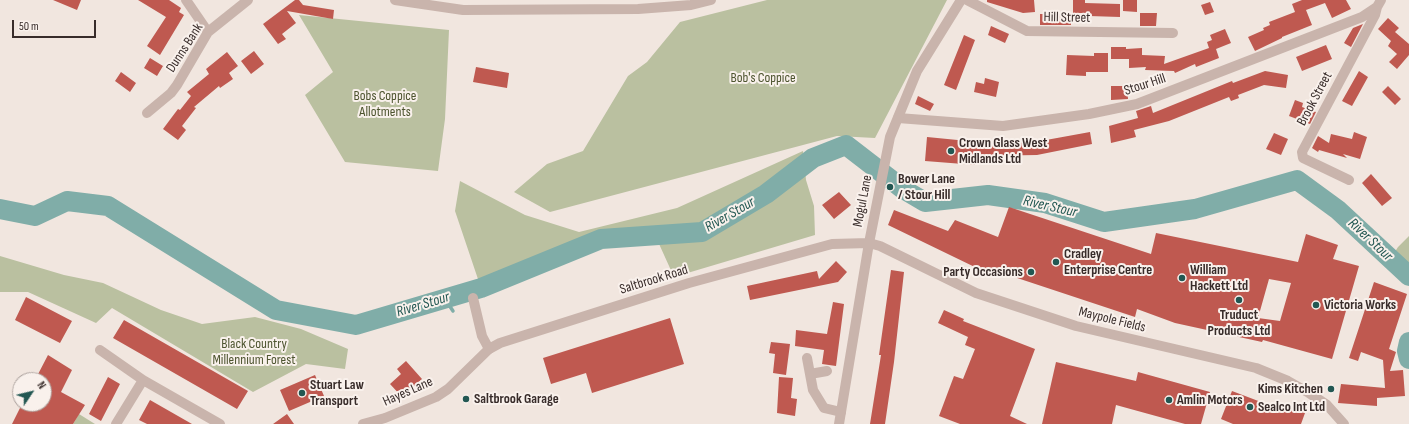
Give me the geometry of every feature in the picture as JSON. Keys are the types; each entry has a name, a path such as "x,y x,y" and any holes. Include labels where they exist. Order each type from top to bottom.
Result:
{"street":[{"path":"186,0 208,32"},
{"name":"Dunns Bank","path":"147,113 171,93 208,32 248,0"},
{"path":"395,0 463,10 638,4 691,6 710,0"},
{"name":"Mogul Lane","path":"840,424 869,243 890,137 917,71 961,0"},
{"name":"Hill Street","path":"967,0 1027,31 1173,33"},
{"name":"Stour Hill","path":"898,118 1003,126 1089,114 1137,104 1362,17 1379,3"},
{"name":"Brook Street","path":"1349,180 1303,158 1302,152 1375,15 1379,3"},
{"name":"Saltbrook Road","path":"461,377 490,349 500,343 711,277 832,244 869,243"},
{"name":"Maypole Fields","path":"869,243 880,246 976,293 1069,324 1256,368 1288,381 1309,392 1328,405 1344,424"},
{"path":"473,298 482,336 490,349"},
{"path":"100,350 143,380 220,424"},
{"path":"807,358 813,390 824,408 841,412"},
{"path":"810,374 827,371"},
{"name":"Hayes Lane","path":"363,424 386,418 436,397 461,377"},
{"path":"116,424 143,380"}],"green space":[{"name":"Bob's Coppice","path":"767,0 947,0 875,138 837,136 550,212 514,192 547,164 583,151 628,76 647,62 680,22"},
{"name":"Bobs Coppice Allotments","path":"299,15 449,30 445,119 438,171 345,162 305,95 333,72"},
{"path":"803,151 806,180 814,206 815,235 674,277 655,235 601,239 481,288 455,211 460,181 525,215 579,232 677,208"},
{"path":"1409,236 1409,276 1391,258 1398,247"},
{"name":"Black Country Millennium Forest","path":"0,256 64,275 103,283 161,310 202,324 255,317 301,329 348,349 345,369 306,364 253,392 112,308 96,323 28,292 0,292"},
{"path":"79,414 95,424 73,424"}],"building":[{"path":"53,0 81,0 77,10"},
{"path":"138,0 169,0 181,8 179,12 184,15 160,55 147,46 166,17"},
{"path":"295,0 299,0 303,5 334,10 333,19 287,11 296,23 282,34 286,39 278,44 263,24"},
{"path":"987,0 1034,0 1035,12 1023,13 987,2"},
{"path":"1073,0 1085,0 1085,3 1120,4 1120,17 1089,16 1089,13 1073,13"},
{"path":"1123,0 1137,0 1137,12 1123,11"},
{"path":"1302,0 1346,0 1351,9 1332,18 1325,3 1306,10 1312,25 1282,37 1255,51 1248,37 1264,30 1263,28 1270,25 1269,22 1295,12 1292,4"},
{"path":"1210,2 1214,12 1205,15 1201,5"},
{"path":"1140,13 1157,13 1156,26 1140,26"},
{"path":"1040,14 1071,14 1071,25 1040,25"},
{"path":"1388,18 1399,28 1395,32 1409,44 1409,55 1397,69 1389,62 1397,54 1388,46 1391,41 1378,29"},
{"path":"1363,24 1351,47 1344,43 1353,28"},
{"path":"991,26 1009,34 1005,43 988,35"},
{"path":"1225,29 1231,43 1216,49 1219,58 1196,67 1195,64 1175,73 1174,71 1145,70 1146,67 1129,68 1129,59 1111,59 1111,47 1126,47 1126,49 1142,48 1142,55 1165,56 1164,64 1209,48 1207,42 1212,40 1210,35"},
{"path":"964,35 975,40 956,90 944,85"},
{"path":"1326,45 1332,59 1302,71 1296,57"},
{"path":"254,51 264,64 251,74 241,61"},
{"path":"227,52 238,66 229,73 233,79 220,88 219,86 194,107 196,108 182,126 186,130 178,140 163,129 178,109 180,110 191,96 187,92 209,74 206,69"},
{"path":"1094,53 1108,53 1108,72 1086,72 1086,76 1066,75 1067,55 1094,56"},
{"path":"150,58 163,66 157,76 144,68"},
{"path":"476,67 509,73 507,88 473,82"},
{"path":"1265,71 1288,75 1286,88 1264,85 1238,95 1239,98 1231,101 1229,97 1169,121 1134,130 1136,137 1111,143 1109,126 1138,118 1136,111 1151,106 1153,113 1232,81 1233,83"},
{"path":"1359,71 1368,77 1352,106 1342,101"},
{"path":"121,72 136,83 130,92 115,81"},
{"path":"985,78 999,82 996,97 974,92 976,82 984,84"},
{"path":"1111,86 1127,86 1128,99 1111,100"},
{"path":"1388,86 1401,99 1395,105 1382,92"},
{"path":"918,96 934,104 930,111 915,104"},
{"path":"1295,100 1303,103 1302,107 1316,112 1310,124 1289,116"},
{"path":"1090,132 1092,144 1037,155 977,156 976,165 925,161 927,137 978,143 1012,144 1012,142 1035,142"},
{"path":"1354,132 1367,137 1360,159 1343,154 1347,158 1319,150 1318,152 1312,148 1318,136 1329,143 1331,134 1352,139"},
{"path":"1274,133 1288,139 1281,155 1266,149"},
{"path":"1371,174 1392,198 1382,206 1362,183"},
{"path":"839,192 851,205 834,219 822,205"},
{"path":"1009,207 1151,254 1156,233 1298,262 1306,234 1338,245 1333,259 1359,266 1332,359 1263,340 1262,342 1175,323 1137,309 1135,317 990,269 983,271 888,225 894,210 948,231 955,220 998,237","holes":["1269,279 1291,283 1280,321 1258,318"]},
{"path":"836,261 847,272 838,282 750,300 747,286 817,271 819,279"},
{"path":"891,270 904,272 894,362 885,424 870,424 881,355 879,355"},
{"path":"1374,282 1407,294 1389,349 1396,352 1390,371 1403,370 1405,396 1377,398 1377,406 1338,403 1341,384 1385,388 1383,360 1361,352 1358,361 1349,358"},
{"path":"26,297 72,321 60,343 15,320"},
{"path":"833,302 844,304 836,366 822,364 824,350 795,346 796,330 827,334"},
{"path":"944,310 964,319 963,321 1035,349 1010,416 1027,424 960,424 939,416 954,376 963,379 975,349 965,345 968,337 938,323"},
{"path":"670,318 684,364 592,393 586,373 551,384 543,358"},
{"path":"124,320 248,391 237,409 113,338"},
{"path":"771,342 790,344 786,375 773,373 775,354 769,353"},
{"path":"48,355 72,370 61,392 85,405 73,424 12,424 18,412 52,412 52,372 39,372"},
{"path":"406,361 422,379 402,397 390,384 401,374 397,369"},
{"path":"1056,362 1136,381 1138,372 1210,392 1201,424 1185,424 1116,405 1112,424 1042,424"},
{"name":"Stuart Law Transport","path":"315,375 324,396 289,411 280,390"},
{"path":"108,377 120,384 101,421 89,414"},
{"path":"779,377 793,378 791,398 797,399 795,416 777,413"},
{"name":"Sealco Int Ltd","path":"1232,391 1282,410 1284,405 1305,413 1301,424 1233,424 1221,419"},
{"path":"150,400 192,424 147,424 139,420"},
{"path":"287,414 294,424 273,424"}],"waterway":[{"name":"River Stour","path":"0,209 35,216 67,201 108,206 276,310 356,325 481,288 601,239 702,232 766,194 813,158 846,145 903,189 925,202 988,195 1045,203 1104,222 1195,209 1297,180 1338,210 1409,276"},
{"path":"445,299 453,311"},
{"name":"River Stour","path":"1409,342 1407,351 1409,359"}],"place":[{"name":"Crown Glass West Midlands Ltd","path":"951,151"},
{"name":"Bower Lane / Stour Hill","path":"890,187"},
{"name":"Cradley Enterprise Centre","path":"1056,262"},
{"name":"Party Occasions","path":"1031,272"},
{"name":"William Hackett Ltd","path":"1182,278"},
{"name":"Truduct Products Ltd","path":"1239,300"},
{"name":"Victoria Works","path":"1316,305"},
{"name":"Kims Kitchen","path":"1331,389"},
{"name":"Stuart Law Transport","path":"302,393"},
{"name":"Saltbrook Garage","path":"466,399"},
{"name":"Amlin Motors","path":"1169,400"},
{"name":"Sealco Int Ltd","path":"1250,407"}]}
